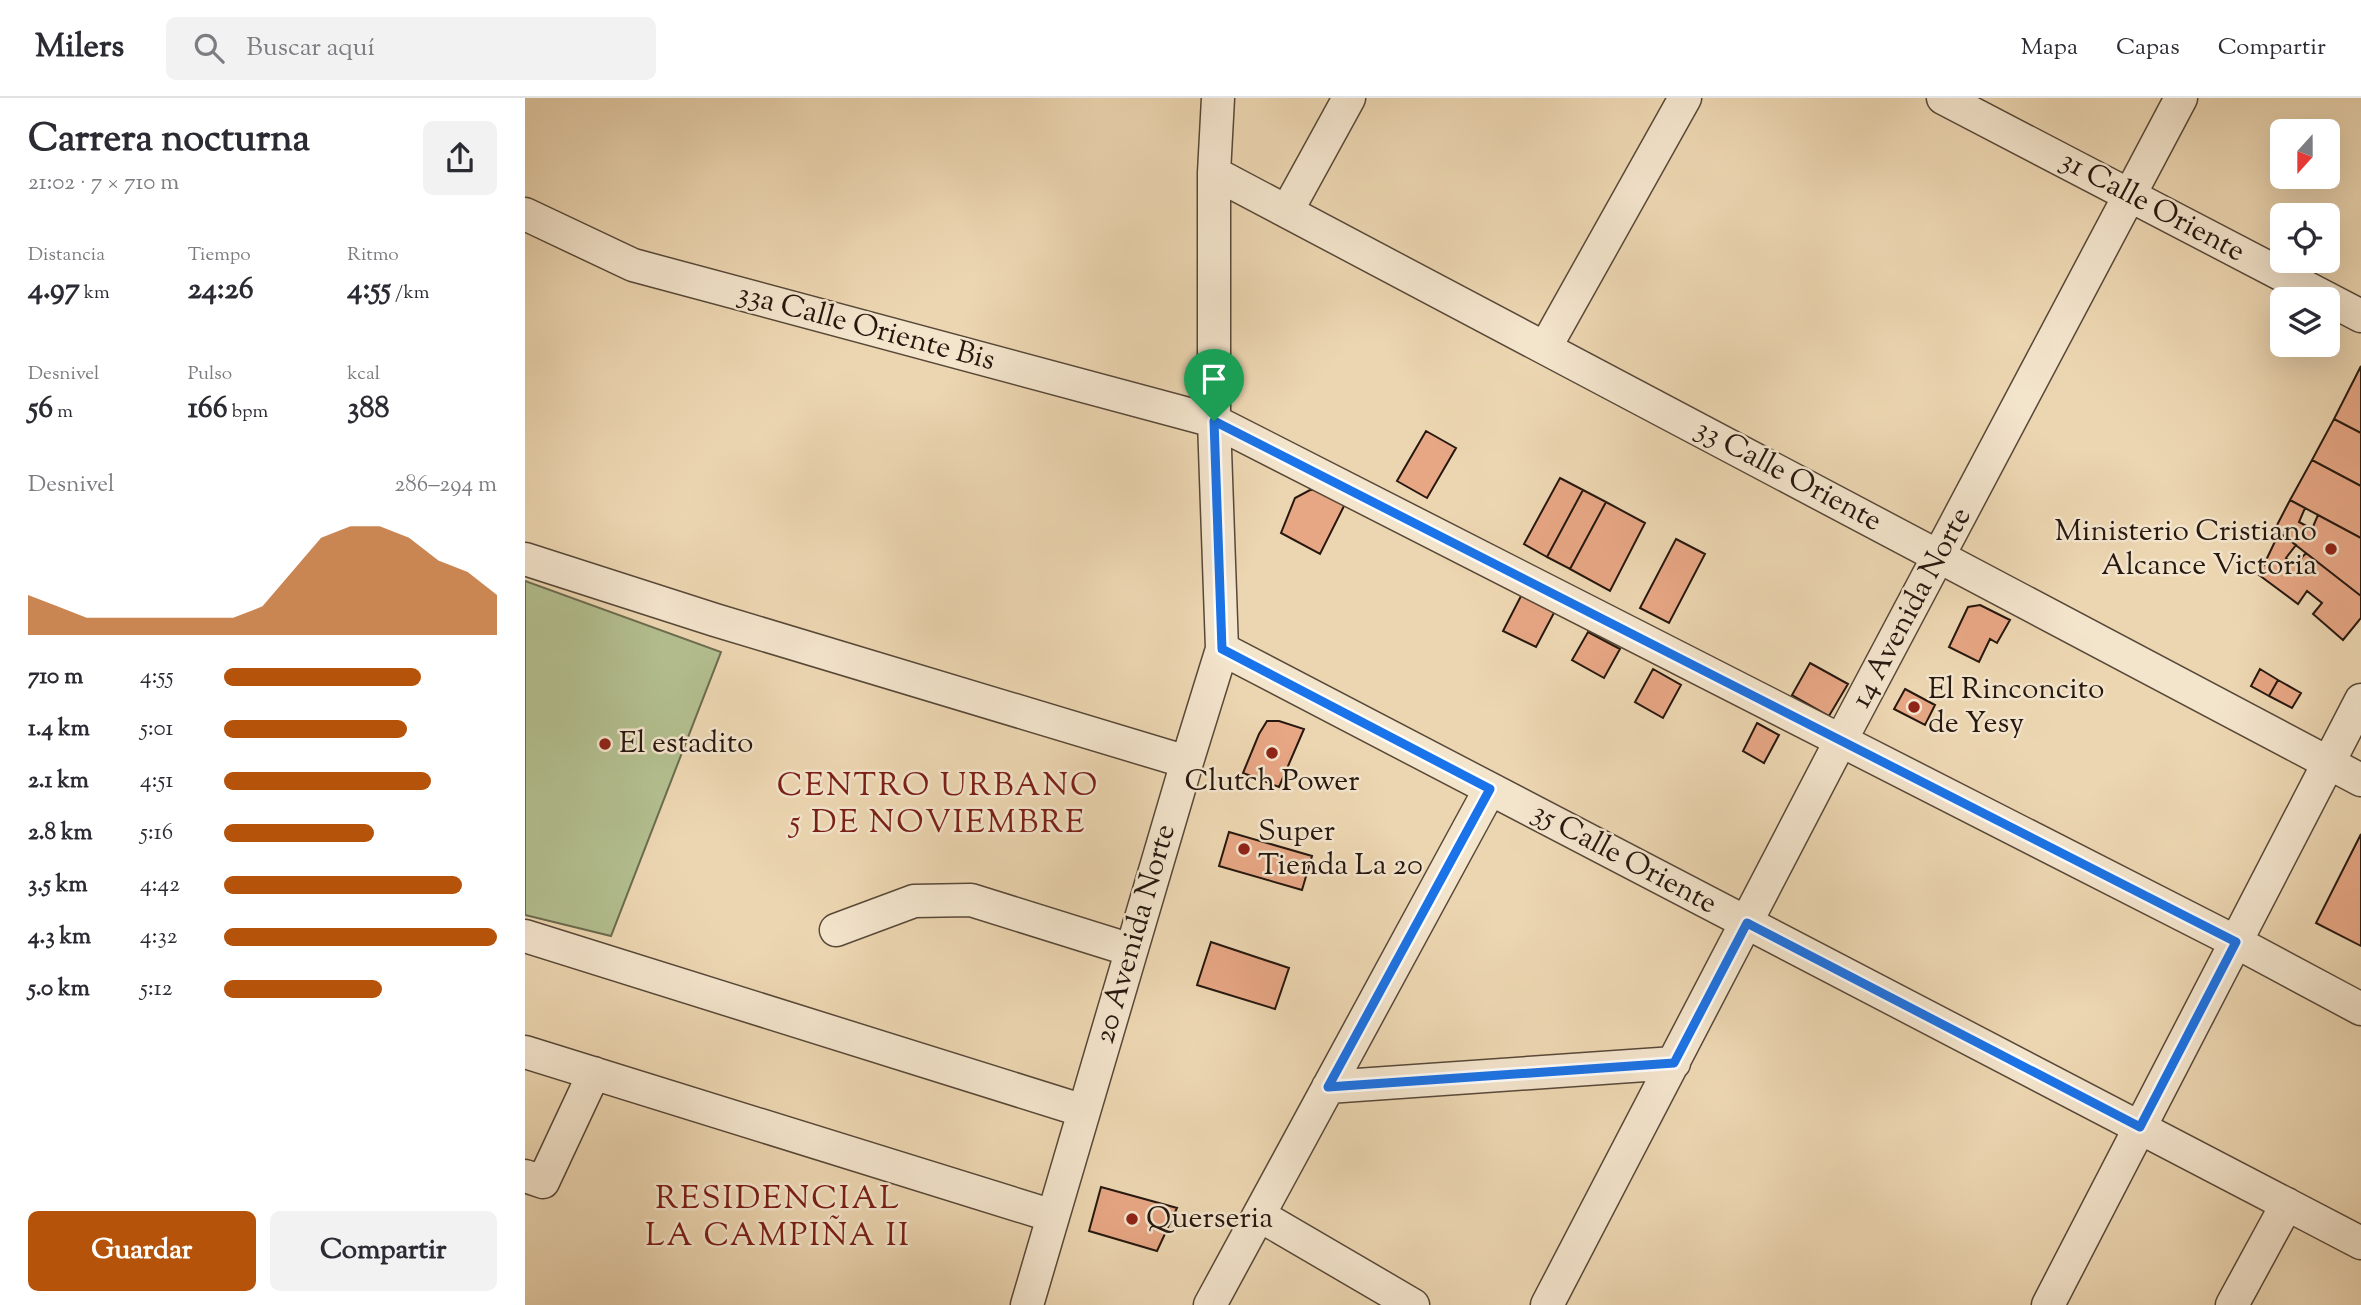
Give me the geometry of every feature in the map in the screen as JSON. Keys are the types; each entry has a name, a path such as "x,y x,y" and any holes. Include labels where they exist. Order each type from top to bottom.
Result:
{"street":[{"name":"20 Avenida Norte","path":"1027,1305 1222,649 1214,421 1214,173 1217,98"},
{"path":"1287,211 1349,98"},
{"path":"1545,348 1685,98"},
{"name":"31 Calle Oriente","path":"1943,98 2361,316"},
{"name":"14 Avenida Norte","path":"1547,1305 1840,742 2181,98"},
{"name":"33 Calle Oriente","path":"1214,173 2361,780"},
{"name":"33a Calle Oriente Bis","path":"525,214 633,265 1214,421 2236,942 2361,1009"},
{"path":"525,559 728,624 1187,762"},
{"name":"35 Calle Oriente","path":"1222,649 2361,1243"},
{"path":"2048,1305 2361,699"},
{"path":"1210,1305 1490,789"},
{"path":"836,930 913,901 971,900 1131,950"},
{"path":"525,936 1084,1111"},
{"path":"525,1052 1053,1216"},
{"path":"1328,1087 1674,1063"},
{"path":"525,1176 543,1182 594,1073"},
{"path":"2232,1305 2287,1204"},
{"path":"1259,1215 1413,1305"}],"green space":[{"name":"El estadito","path":"525,581 721,652 611,936 525,915"}],"building":[{"path":"2361,366 2361,433 2334,419"},
{"path":"2334,419 2361,433 2361,486 2312,460"},
{"path":"1426,431 1456,448 1427,498 1397,481"},
{"path":"2312,460 2361,486 2361,538 2290,500"},
{"path":"1560,478 1583,490 1547,557 1524,544"},
{"path":"1310,490 1325,490 1346,502 1320,554 1281,533 1295,498"},
{"path":"1583,490 1606,502 1570,569 1547,557"},
{"name":"Ministerio Cristiano Alcance Victoria","path":"2290,500 2305,508 2299,522 2312,529 2318,515 2361,538 2361,596 2275,529"},
{"path":"1606,502 1645,523 1610,591 1570,569"},
{"path":"2279,533 2296,545 2286,558 2295,565 2306,553 2361,596 2361,618 2343,640 2313,614 2322,603 2307,591 2298,604 2259,575"},
{"path":"1676,539 1705,554 1669,623 1640,608"},
{"path":"1522,594 1555,611 1536,647 1503,631"},
{"path":"1980,605 2010,620 1997,643 1990,639 1979,662 1949,647 1968,607"},
{"path":"1588,632 1620,649 1604,678 1572,660"},
{"path":"1810,663 1848,684 1829,716 1792,695"},
{"path":"1653,669 1681,685 1663,718 1635,702"},
{"path":"2260,669 2278,680 2269,696 2251,686"},
{"path":"2278,680 2301,693 2292,708 2269,696"},
{"name":"El Rinconcito de Yesy","path":"1905,689 1935,705 1925,725 1894,709"},
{"name":"Clutch Power","path":"1267,721 1279,721 1304,729 1279,787 1243,773"},
{"path":"1757,723 1779,735 1764,763 1743,751"},
{"path":"1229,832 1312,856 1302,890 1219,866"},
{"path":"2361,834 2361,946 2316,923"},
{"path":"1211,942 1289,968 1275,1009 1197,985"},
{"name":"Querseria","path":"1101,1187 1177,1208 1157,1251 1089,1231"}],"place":[{"name":"Ministerio Cristiano Alcance Victoria","path":"2331,549"},
{"name":"El Rinconcito de Yesy","path":"1914,707"},
{"name":"El estadito","path":"605,744"},
{"name":"Clutch Power","path":"1272,753"},
{"name":"Super Tienda La 20","path":"1244,849"},
{"name":"Querseria","path":"1132,1219"}],"district":[{"name":"CENTRO URBANO 5 DE NOVIEMBRE","path":"938,806"},
{"name":"RESIDENCIAL LA CAMPIÑA II","path":"778,1218"}],"route":[{"path":"1214,421 2236,942 2140,1127 1747,923 1674,1063 1328,1087 1490,789 1222,649 1214,421"}]}
